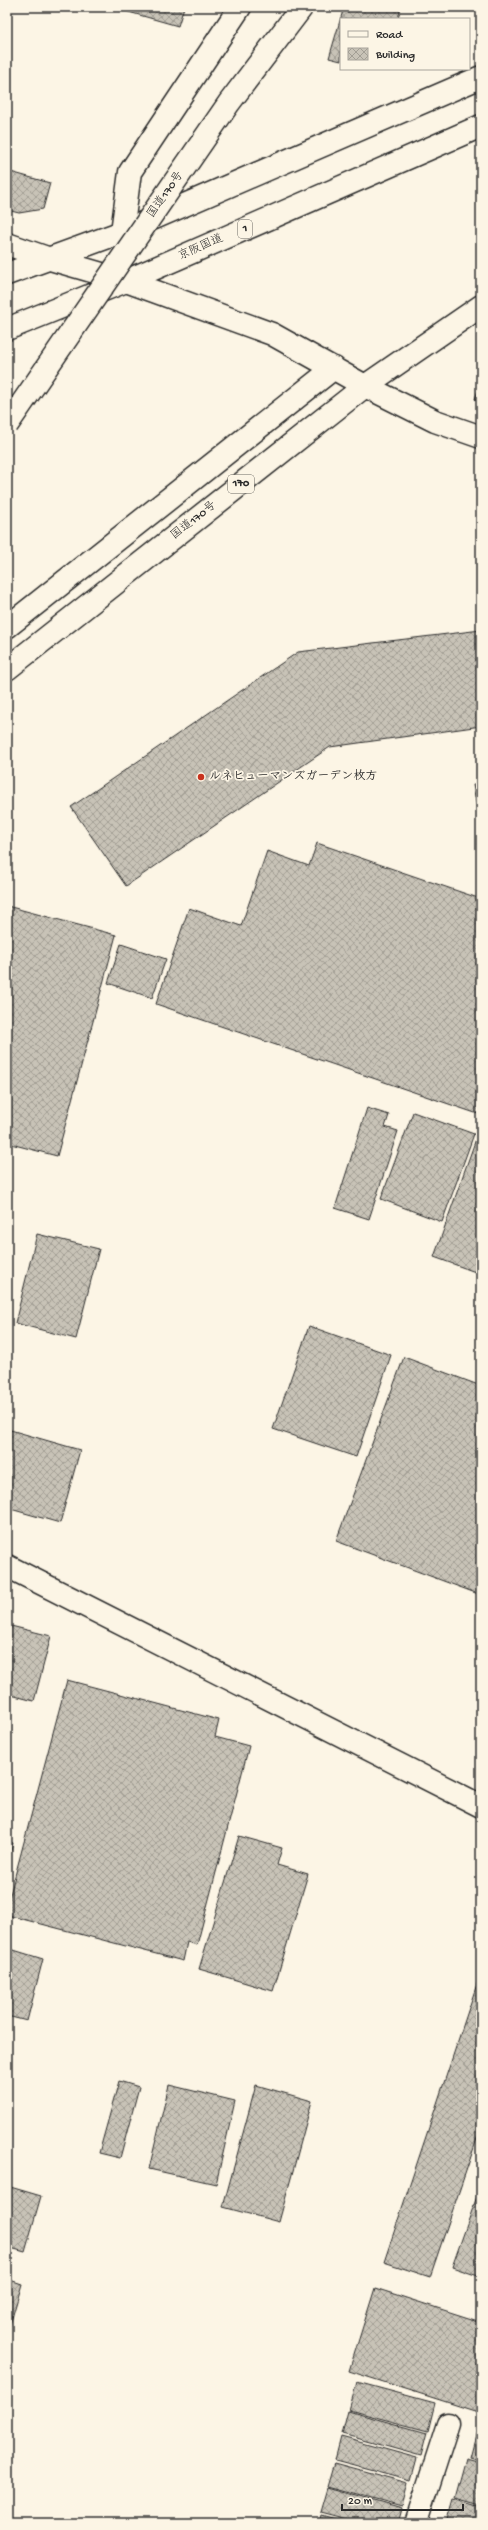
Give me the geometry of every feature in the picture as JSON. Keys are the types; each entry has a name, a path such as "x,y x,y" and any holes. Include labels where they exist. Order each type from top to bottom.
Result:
{"main road":[{"path":"122,232 130,172 240,7"},
{"name":"国道170号","path":"7,426 229,103 302,7"},
{"path":"7,274 122,232 481,77"},
{"name":"京阪国道","path":"7,329 126,281 481,126"},
{"path":"7,244 50,259 126,281 272,334 365,386 435,421 481,437"},
{"name":"国道170号","path":"7,669 365,386 481,306"},
{"path":"7,628 334,368"},
{"path":"7,1566 481,1806"},
{"path":"416,2523 448,2424"}],"building":[{"path":"111,7 184,7 178,26"},
{"path":"344,7 401,7 398,18 341,18"},
{"path":"340,21 340,61 329,58"},
{"path":"7,171 50,183 43,209 19,213 7,210"},
{"path":"481,381 481,401 475,399"},
{"name":"ルネヒューマンズガーデン枚方","path":"481,630 481,726 330,747 126,886 71,807 298,652"},
{"path":"481,784 481,831 473,785"},
{"path":"317,843 481,899 481,1115 156,1004 189,908 241,926 267,851 309,866"},
{"path":"7,906 116,935 57,1156 7,1143"},
{"path":"121,944 166,959 152,998 108,983"},
{"path":"367,1108 389,1115 385,1127 398,1131 369,1219 335,1208"},
{"path":"413,1112 474,1134 442,1222 381,1199"},
{"path":"477,1136 481,1137 481,1274 434,1257"},
{"path":"37,1234 99,1249 76,1339 15,1323"},
{"path":"309,1326 391,1355 356,1457 273,1429"},
{"path":"404,1357 481,1386 481,1595 336,1541"},
{"path":"7,1429 80,1450 60,1523 7,1508"},
{"path":"7,1625 51,1636 34,1701 7,1694"},
{"path":"67,1680 219,1720 215,1737 249,1746 197,1945 187,1942 183,1961 7,1915 7,1906"},
{"path":"239,1836 282,1848 277,1865 308,1874 273,1991 199,1969"},
{"path":"7,1841 13,1843 7,1866"},
{"path":"7,1948 43,1959 27,2021 7,2016"},
{"path":"481,1972 481,2127 430,2277 384,2262"},
{"path":"119,2081 139,2087 120,2158 99,2153"},
{"path":"169,2085 235,2101 216,2184 149,2169"},
{"path":"256,2085 312,2101 279,2222 223,2207"},
{"path":"481,2185 481,2277 452,2267"},
{"path":"7,2186 41,2196 25,2252 7,2247"},
{"path":"7,2279 22,2284 7,2335"},
{"path":"375,2288 481,2322 481,2413 349,2371"},
{"path":"357,2382 435,2403 428,2431 349,2410"},
{"path":"348,2411 427,2433 421,2456 342,2434"},
{"path":"479,2423 481,2424 481,2460 470,2457"},
{"path":"341,2437 417,2458 411,2480 335,2460"},
{"path":"466,2458 481,2462 481,2505 455,2498"},
{"path":"334,2463 408,2483 402,2507 327,2487"},
{"path":"327,2488 402,2509 398,2523 362,2523 320,2512"},
{"path":"453,2499 481,2507 481,2523 446,2523"},
{"path":"321,2515 351,2523 319,2523"}],"place":[{"name":"ルネヒューマンズガーデン枚方","path":"201,777"}]}
